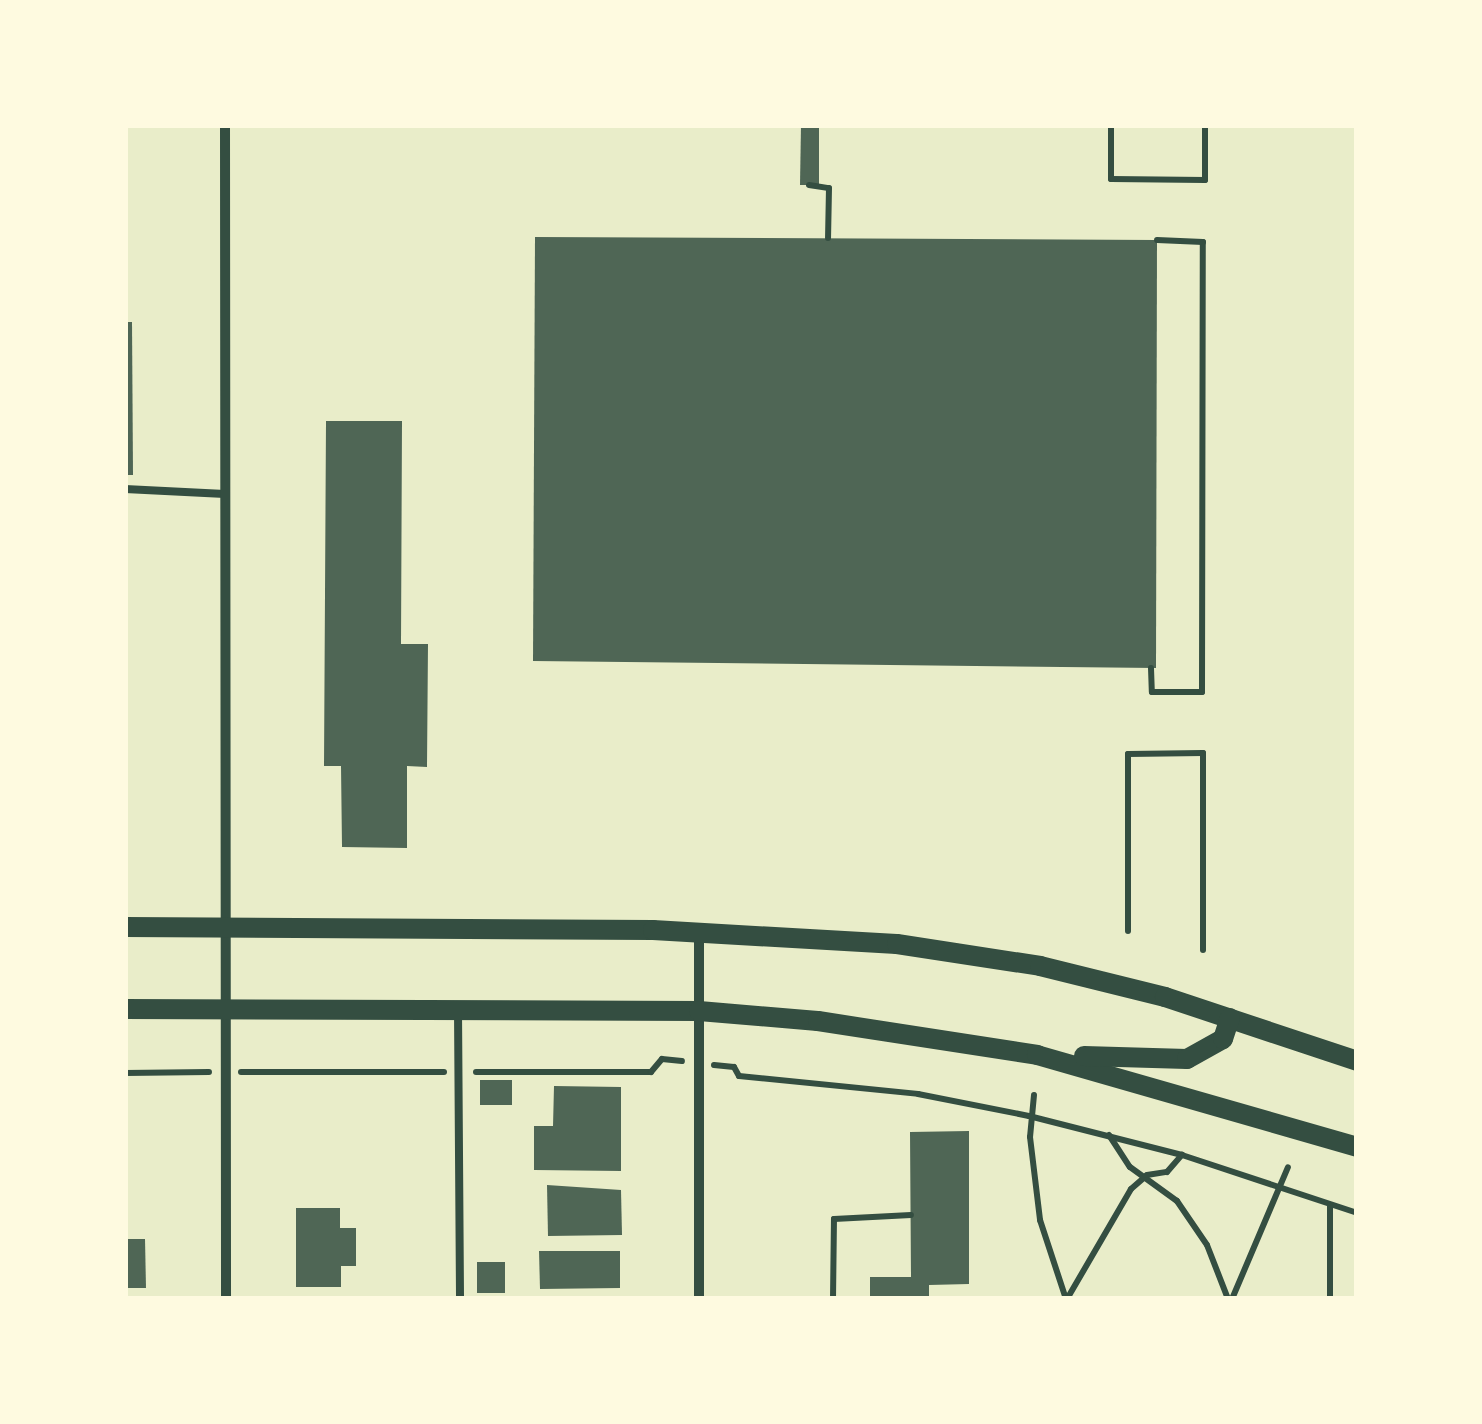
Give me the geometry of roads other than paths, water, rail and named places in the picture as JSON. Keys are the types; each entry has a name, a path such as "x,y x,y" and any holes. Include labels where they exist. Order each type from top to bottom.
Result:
{"main road":[{"path":"125,927 698,932 896,944 1040,966 1230,1018 1357,1061"},
{"path":"125,1009 698,1011 920,1034 1037,1055 1357,1146"},
{"path":"1037,1055 1187,1059 1223,1039 1230,1018"}],"street":[{"path":"225,125 226,1299"},
{"path":"698,932 699,1299"}],"lane":[{"path":"125,489 224,494"},
{"path":"458,1010 460,1299"}]}
